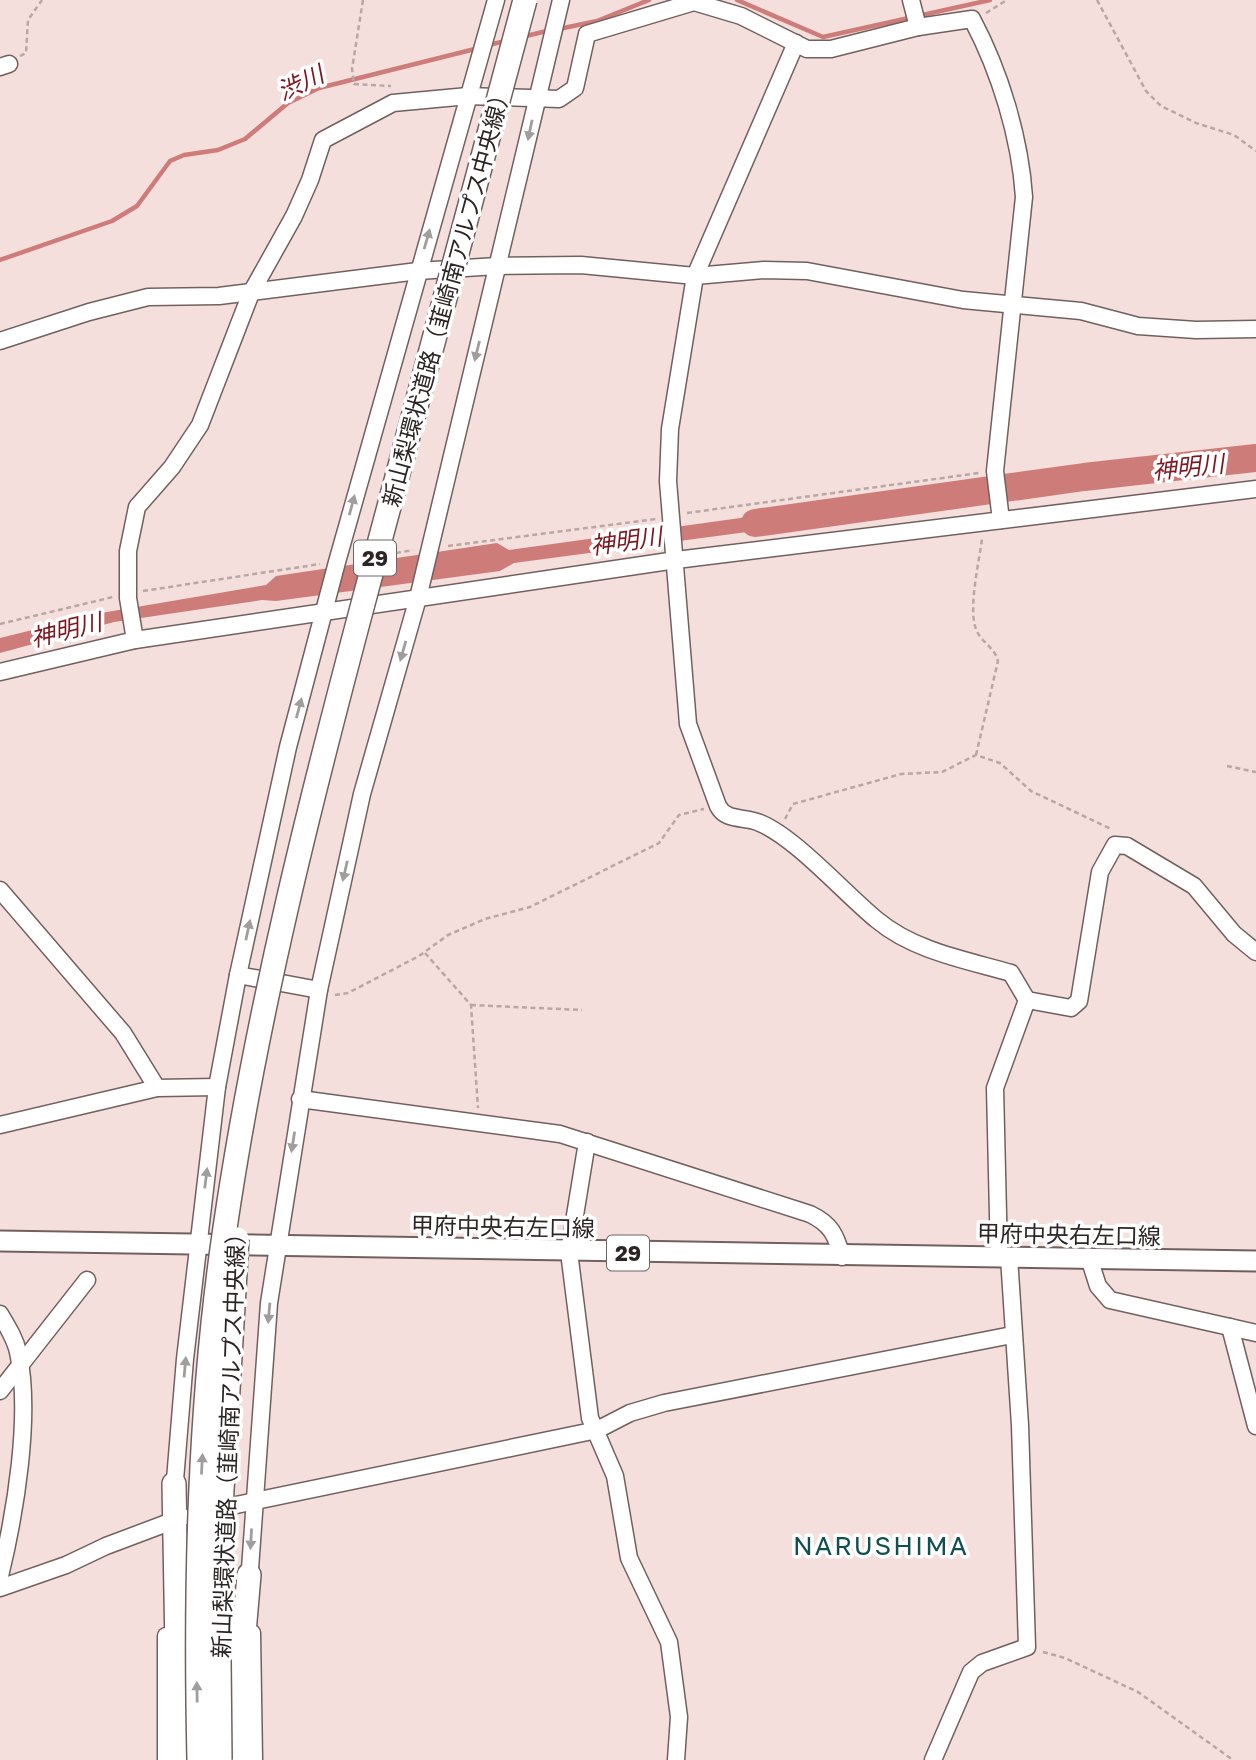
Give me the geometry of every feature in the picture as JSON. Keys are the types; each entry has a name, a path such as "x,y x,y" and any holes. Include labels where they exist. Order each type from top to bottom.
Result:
{"highway":[{"name":"新山梨環状道路（韮崎南アルプス中央線）","path":"199,1760 197,1686 204,1443 225,1231 242,1121 281,921 304,824 525,0"},
{"name":"新山梨環状道路（韮崎南アルプス中央線）","path":"220,1760 218,1557 236,1296 242,1121"},
{"path":"174,1484 179,1760"},
{"path":"241,1760 240,1667 249,1575"}],"main road":[{"name":"甲府中央右左口線","path":"0,1241 842,1257 1256,1261"}],"street":[{"path":"174,1484 217,1087 288,747 418,271 496,0"},
{"path":"254,1760 254,1658 249,1575 253,1500 270,1303 319,990 362,794 419,592 561,0"},
{"path":"911,0 918,27"},
{"path":"134,636 128,596 128,551 136,507 172,467 200,425 251,293 294,216 310,180 323,140 400,102 468,96 559,99 575,88 587,34 694,1 741,16 807,49 831,49 918,27 972,19 990,53 1022,165 1024,197 995,473 1000,514"},
{"path":"796,43 695,276 670,429 671,519 688,724 718,806 726,816 761,823 777,834 878,921 938,952 1012,973 1027,1000 995,1088 1004,1257 1020,1425 1027,1647 982,1663 971,1672 933,1760"},
{"path":"0,341 89,312 148,297 251,293 418,271 581,265 695,276 764,270 807,271 901,291 1081,311 1138,327 1196,330 1256,328"},
{"path":"0,672 134,636 419,592 676,557 984,522 1000,514 1256,489"},
{"path":"1027,1000 1071,1008 1079,1001 1100,872 1115,845 1127,846 1194,886 1234,934 1256,952"},
{"path":"0,890 123,1033 157,1088"},
{"path":"239,975 319,990"},
{"path":"0,1125 157,1088 217,1087"},
{"path":"300,1099 479,1125 561,1133 810,1214 825,1221 836,1235 842,1257"},
{"path":"587,1142 569,1252 590,1418 615,1476 629,1558 669,1642 679,1717 676,1760"},
{"path":"1088,1258 1098,1286 1110,1300 1256,1333"},
{"path":"0,1391 87,1279"},
{"path":"0,1314 18,1351 20,1368 20,1440 14,1503 0,1576"},
{"path":"1230,1327 1256,1426"},
{"path":"0,1588 66,1566 173,1519 253,1500 597,1430 630,1413 664,1403 1012,1335"},
{"path":"166,1760 165,1672 173,1519"}],"path":[{"path":"4,65 26,53 28,20 42,0"},
{"path":"363,0 352,69 354,84 366,87 394,86 400,102"},
{"path":"972,19 997,8 1007,0"},
{"path":"1097,0 1146,91 1161,106 1234,135 1256,151"},
{"path":"390,554 671,519 995,473"},
{"path":"976,755 998,661 995,649 976,630 974,613 984,522"},
{"path":"0,624 128,596 336,566"},
{"path":"777,834 793,804 901,774 943,772 976,755 1000,763 1031,791 1110,827 1115,845"},
{"path":"1227,766 1256,772"},
{"path":"319,990 332,995 348,993 424,952 448,935 485,919 530,907 659,843 679,815 718,806"},
{"path":"424,952 471,1004 479,1125"},
{"path":"471,1004 582,1010"},
{"path":"1027,1647 1065,1658 1138,1692 1233,1760"}],"water":[{"path":"792,511 793,526 514,563 500,571 276,601 262,600 114,622 0,653 0,638 101,613 266,585 276,576 497,543 509,550"}],"waterway":[{"name":"渋川","path":"559,29 597,21 649,0"},
{"name":"渋川","path":"737,0 823,37 990,0"},
{"name":"渋川","path":"522,37 551,30"},
{"name":"渋川","path":"488,45 506,41"},
{"name":"渋川","path":"0,260 112,221 137,206 170,161 184,155 218,150 245,139 288,103 319,88 479,48"},
{"name":"神明川","path":"755,523 1084,477 1256,458"}],"district":[{"name":"NARUSHIMA","path":"881,1545"}]}
